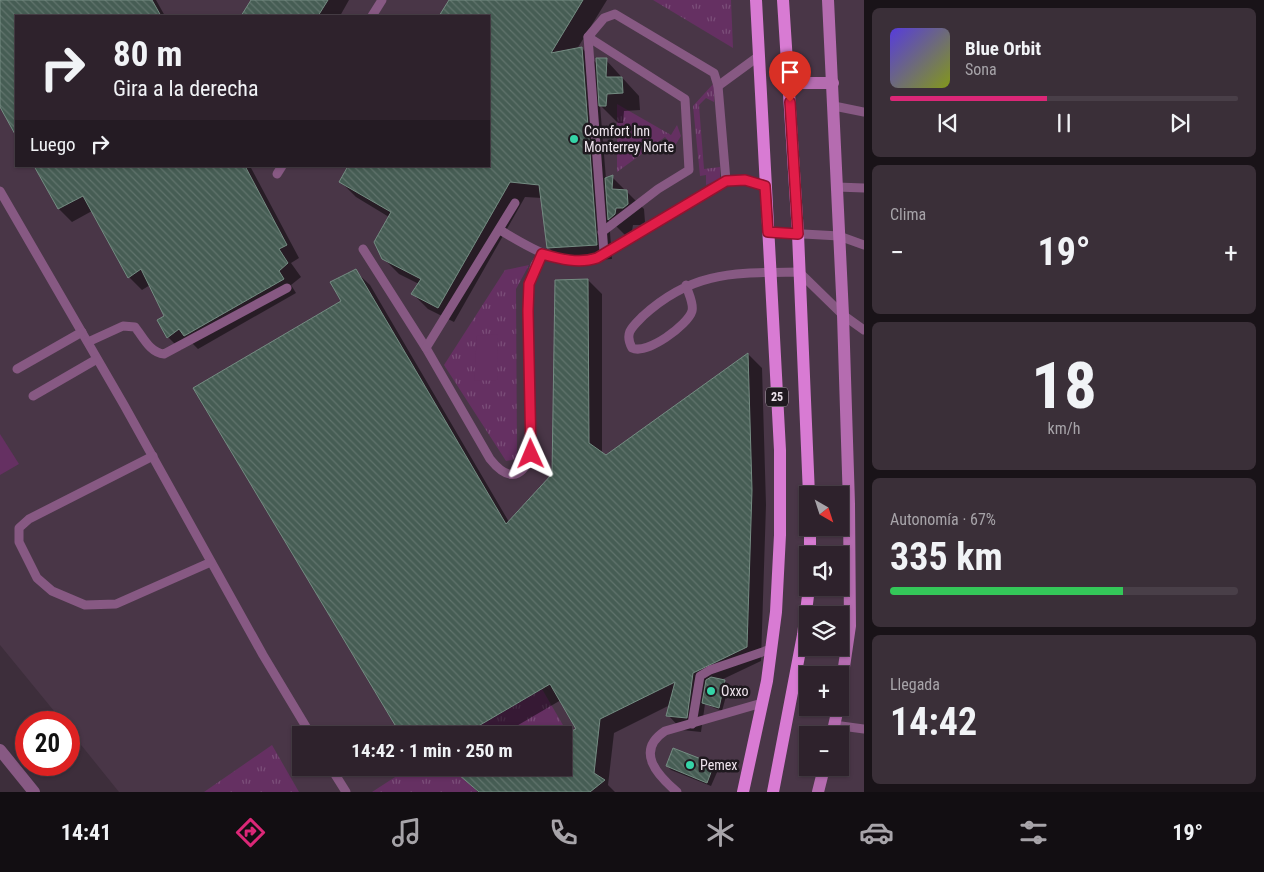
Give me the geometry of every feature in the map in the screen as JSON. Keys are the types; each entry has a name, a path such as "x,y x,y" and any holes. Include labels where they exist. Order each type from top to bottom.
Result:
{"main road":[{"name":"25","path":"744,792 771,649 776,612 780,535 780,450 756,0"},
{"name":"25","path":"784,0 798,234 809,486"},
{"path":"773,792 802,644 808,596"}],"street":[{"path":"828,0 843,315 850,626 844,666"},
{"path":"788,83 833,83"},
{"path":"0,750 34,792"},
{"path":"818,792 822,776"}],"lane":[{"path":"373,15 382,0"},
{"path":"604,253 588,36 604,18 615,14 683,55 711,69 717,78 726,181"},
{"path":"588,36 685,99 689,170 658,189 602,232"},
{"path":"718,86 760,56"},
{"path":"834,106 864,112"},
{"path":"500,230 542,254 561,259 589,260 726,181 745,180 765,186"},
{"path":"837,187 864,188"},
{"path":"0,190 153,456 263,655 306,726"},
{"path":"426,348 515,203"},
{"path":"768,232 839,236 864,244"},
{"path":"363,250 426,348 490,458 499,471 509,475 517,474 523,469 531,454 529,284 542,254"},
{"path":"686,285 692,306 690,316 658,343 640,350 632,348 628,336 630,330 646,314 686,285 714,276 799,272 843,315 864,330"},
{"path":"88,342 123,326 135,327 151,348 157,353 164,354 287,288"},
{"path":"17,369 82,332"},
{"path":"33,396 97,359"},
{"path":"153,456 29,520 19,528 19,542 37,578 52,592 85,605 116,604 211,562"},
{"path":"692,724 700,676 710,670 771,649"},
{"path":"677,792 656,772 651,763 650,753 659,735 665,731 762,703"},
{"path":"849,729 864,729"},
{"path":"336,776 346,792"}],"shaded area":[{"path":"0,0 864,0 864,792 119,792 80,744 80,711 54,711 0,645"}],"green space":[{"path":"653,0 731,0 733,48"},
{"path":"714,83 714,102 706,98 699,105 704,169 720,167 720,179 706,185 706,175 700,176 693,106"},
{"path":"617,104 671,135 677,125 681,136 674,147 665,137 617,172"},
{"path":"529,265 516,289 517,459 506,461 444,365 505,270"},
{"path":"498,334 497,381 474,380 477,336"},
{"path":"0,434 19,464 0,475"},
{"path":"542,689 564,726 478,726"},
{"path":"272,745 299,792 204,792"},
{"path":"397,776 460,776 478,792 372,792"}],"building":[{"path":"0,0 152,0 160,15 15,15 15,134 0,107"},
{"path":"251,0 328,0 319,15 242,15"},
{"path":"449,0 583,0 551,53 582,47 597,245 547,248 539,185 510,182 438,308 411,294 421,279 382,259 374,242 391,212 339,182 347,167 490,167 490,15 440,15"},
{"path":"596,58 607,58 606,77 622,77 623,93 607,94 606,106 599,106"},
{"path":"35,167 246,167 287,245 279,249 288,263 279,271 284,279 184,336 179,329 167,338 157,320 164,316 141,269 128,278 83,196 58,209"},
{"path":"613,175 612,189 627,190 628,204 623,208 616,208 615,214 608,220 605,178"},
{"path":"356,269 506,524 552,474 555,280 588,279 589,443 606,455 748,353 752,490 747,647 693,673 687,718 666,716 675,682 600,719 594,773 605,780 590,792 479,792 460,776 572,776 572,731 576,729 550,684 478,726 396,726 193,388 341,301 330,282"},
{"name":"Oxxo","path":"711,677 725,680 719,708 702,703 706,680"},
{"name":"Pemex","path":"673,748 714,764 707,783 666,766"}],"place":[{"name":"Comfort Inn Monterrey Norte","path":"574,139"},
{"name":"Oxxo","path":"711,691"},
{"name":"Pemex","path":"690,765"}],"route":[{"path":"531,454 529,284 535,265 542,254 561,259 589,260 597,258 726,181 735,179 765,186 768,232 798,234 790,102"}]}
